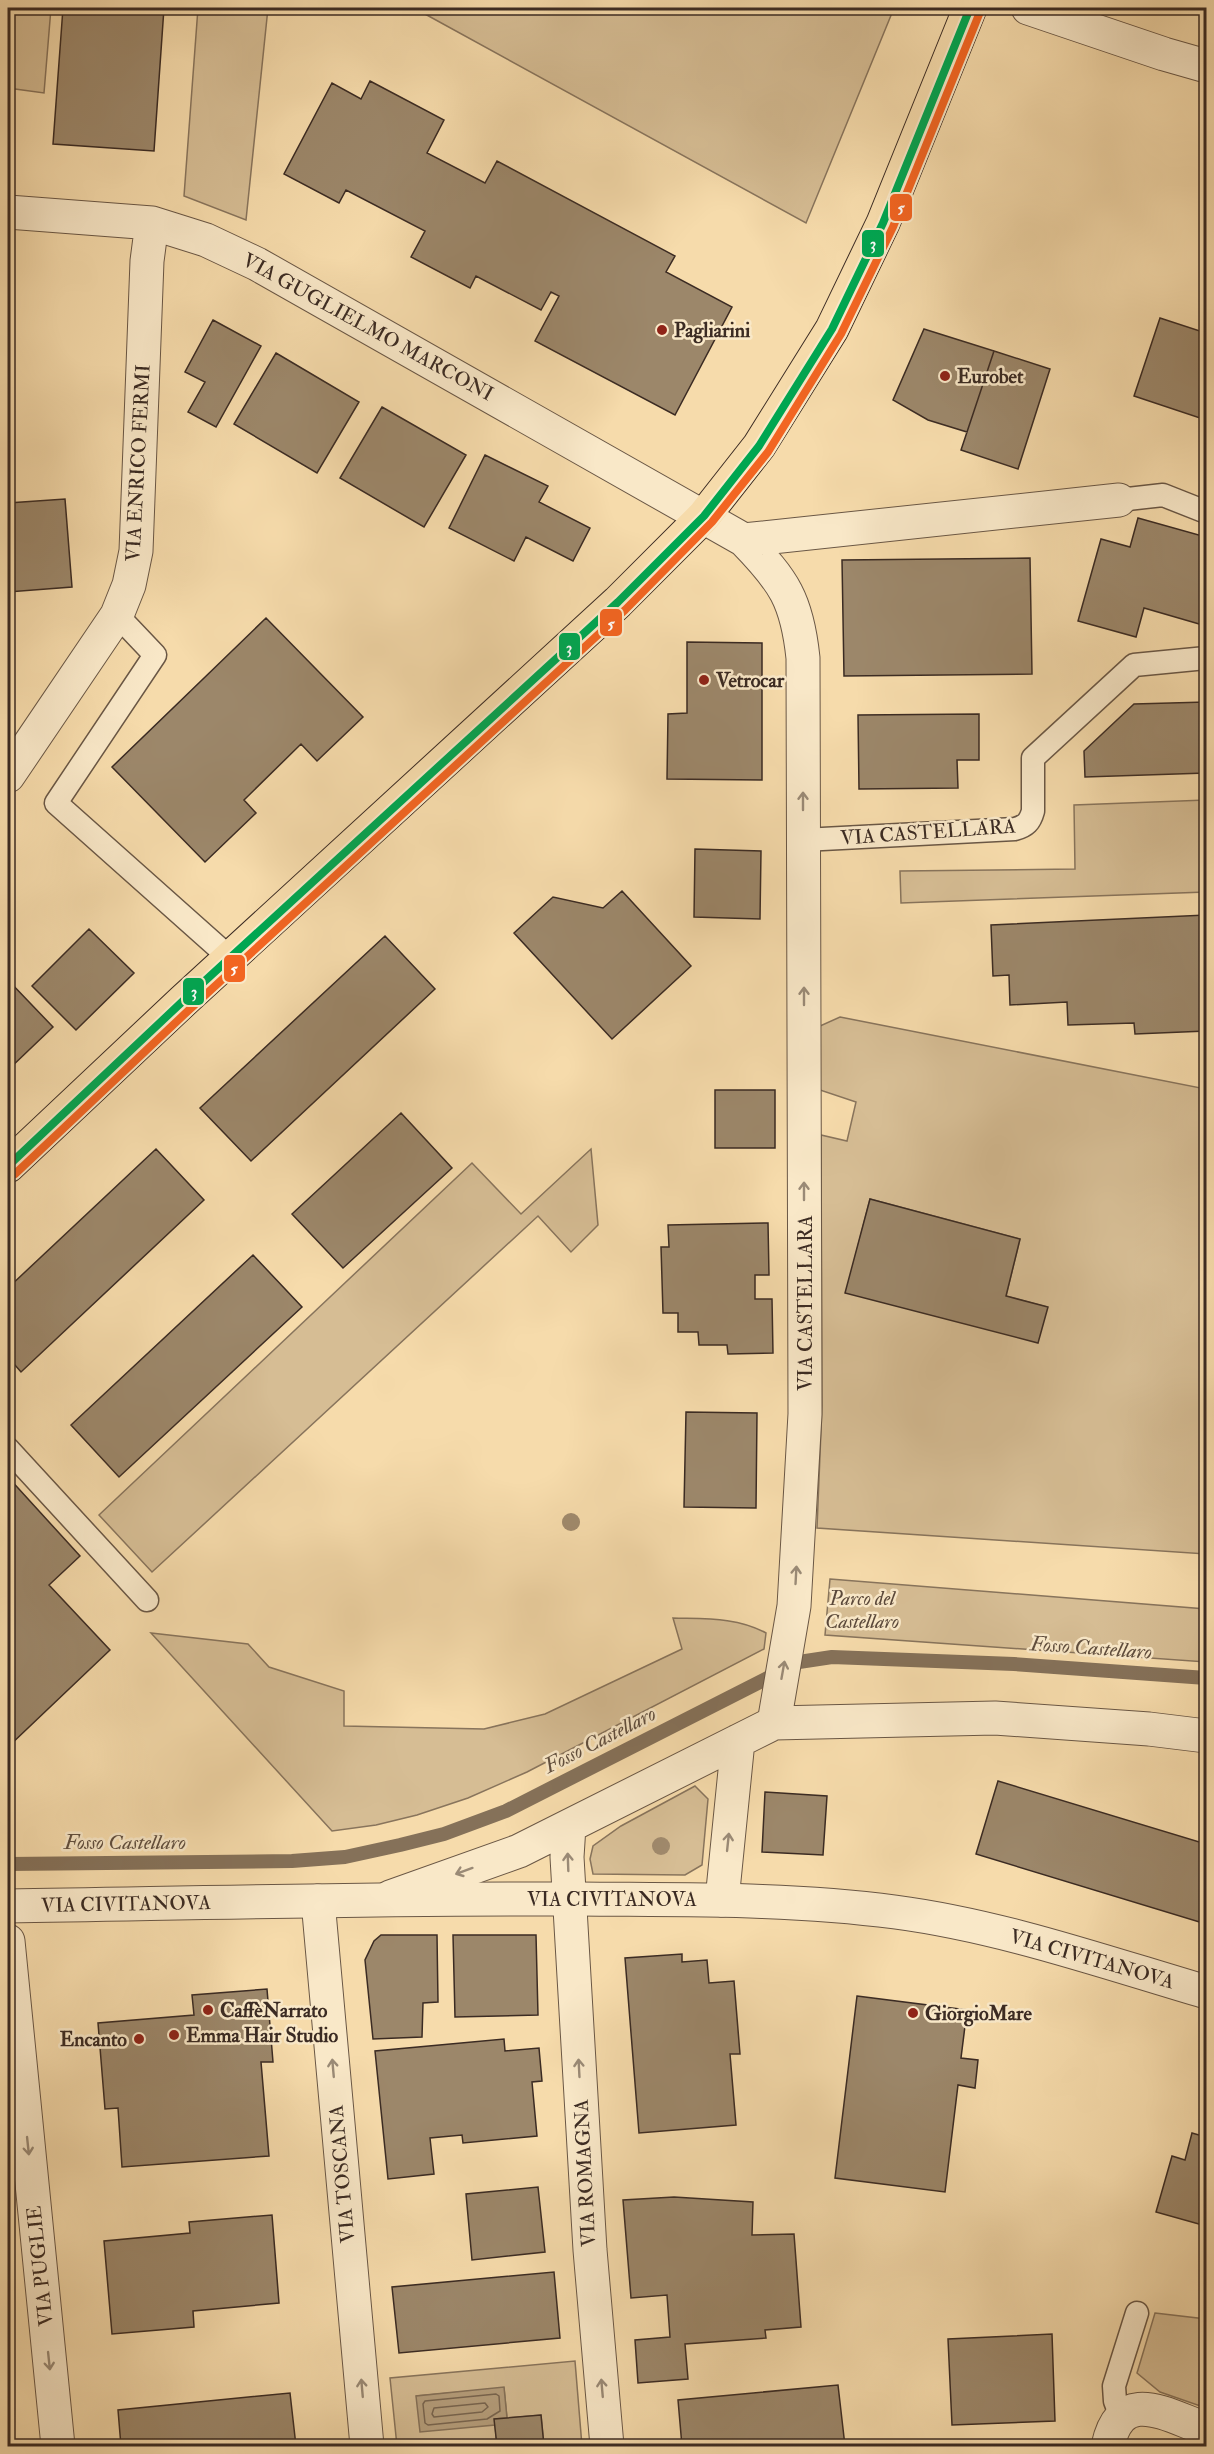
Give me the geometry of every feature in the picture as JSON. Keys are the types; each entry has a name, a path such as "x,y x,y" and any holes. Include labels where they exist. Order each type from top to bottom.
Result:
{"main road":[{"path":"12,1153 230,958 618,602 704,516 759,446 832,329 883,223 970,8"}],"street":[{"path":"1028,8 1206,66"},
{"name":"VIA GUGLIELMO MARCONI","path":"8,212 152,223 206,240 257,264 704,516"},
{"name":"VIA ENRICO FERMI","path":"8,776 117,615 129,585 136,551 147,261 152,223"},
{"path":"744,540 1119,500"},
{"name":"VIA CASTELLARA","path":"704,516 744,540 775,574 788,594 797,616 803,658 805,1413 794,1606 775,1715"},
{"path":"379,1900 519,1851 738,1741 775,1715 995,1718 1149,1729 1206,1736"},
{"path":"722,1900 738,1741"},
{"path":"569,1826 567,1857 570,1899"},
{"path":"507,1899 508,1883 519,1851"},
{"name":"VIA ROMAGNA","path":"570,1899 590,2250 607,2446"},
{"name":"VIA CIVITANOVA","path":"8,1906 379,1900 722,1900 895,1912 989,1929 1206,1992"},
{"name":"VIA TOSCANA","path":"318,1901 367,2446"},
{"name":"VIA PUGLIE","path":"8,1941 58,2446"},
{"path":"1108,2446 1114,2427 1121,2417 1130,2411 1142,2409 1206,2429"}],"lane":[{"path":"1119,500 1163,495 1206,512"},
{"path":"117,615 155,655 56,803 230,958"},
{"name":"VIA CASTELLARA","path":"803,840 1015,829 1024,826 1031,819 1033,811 1034,758 1084,711 1134,665 1206,658"},
{"path":"8,1449 147,1600"},
{"path":"1121,2417 1115,2401 1114,2386 1137,2313"}],"green space":[{"path":"8,8 51,8 44,93 8,88"},
{"path":"198,8 268,8 246,220 184,196"},
{"path":"414,8 894,8 806,223"},
{"path":"1206,800 1206,892 901,903 900,871 1075,869 1074,805"},
{"path":"840,1017 1206,1089 1206,1554 817,1528 822,1406 821,1135 847,1141 856,1102 820,1090 820,1026","holes":["870,1199 1020,1239 1006,1296 1047,1307 846,1293"]},
{"path":"591,1149 598,1225 571,1252 538,1216 152,1572 99,1515 472,1163 521,1214"},
{"name":"Parco del Castellaro","path":"830,1579 1206,1609 1206,1662 825,1635"},
{"path":"673,1618 721,1620 744,1624 766,1633 764,1649 527,1772 468,1798 417,1815 376,1825 332,1831 151,1633 248,1644 269,1667 344,1691 344,1726 484,1729 545,1714 682,1649"},
{"path":"695,1786 708,1799 702,1865 685,1875 593,1874 590,1859 593,1846 621,1826"},
{"path":"1155,2313 1206,2319 1206,2408 1160,2392 1137,2373"},
{"path":"575,2361 582,2446 544,2446 541,2415 507,2418 504,2388 416,2396 495,2425 497,2446 397,2446 390,2378"}],"water":[{"path":"504,2387 507,2418 495,2419 495,2425 420,2432 416,2396"}],"building":[{"path":"63,8 164,8 154,151 53,144"},
{"path":"370,81 444,120 427,153 485,183 497,161 675,256 666,272 732,307 675,415 535,341 559,296 551,292 541,310 476,276 470,288 411,257 425,231 346,190 339,203 284,174 332,83 361,99"},
{"path":"1160,318 1206,333 1206,420 1134,396"},
{"path":"213,320 261,346 216,427 188,412 205,382 185,372"},
{"name":"Eurobet","path":"924,329 994,351 967,432 928,420 893,400"},
{"path":"994,351 1050,369 1018,469 961,450"},
{"path":"276,353 359,402 317,473 234,424"},
{"path":"382,407 466,455 424,527 340,478"},
{"path":"485,455 548,486 539,502 590,528 573,561 526,537 514,561 449,528"},
{"path":"65,499 72,587 8,592 8,503"},
{"path":"1138,518 1206,537 1206,626 1144,608 1136,637 1078,621 1101,539 1130,547"},
{"path":"1030,558 1032,674 844,676 842,560"},
{"path":"266,618 363,717 317,761 301,744 244,800 256,813 205,862 112,767"},
{"path":"687,642 762,643 762,780 667,779 668,714 687,713"},
{"path":"1206,702 1206,773 1085,777 1084,751 1134,704"},
{"path":"979,714 979,760 957,760 958,788 859,789 858,715"},
{"path":"695,849 761,851 760,919 694,917"},
{"path":"622,891 691,966 612,1039 514,933 553,897 603,908"},
{"path":"1206,915 1206,1031 1135,1034 1134,1023 1068,1025 1067,1002 1010,1005 1009,975 993,976 991,925"},
{"path":"89,929 134,973 76,1030 32,986"},
{"path":"385,936 435,989 251,1161 200,1108"},
{"path":"8,980 53,1027 8,1070"},
{"path":"715,1090 775,1090 775,1148 715,1148"},
{"path":"401,1113 452,1168 343,1268 292,1214"},
{"path":"156,1149 204,1200 21,1372 8,1357 8,1288"},
{"path":"870,1199 1020,1239 1006,1296 1048,1307 1038,1343 845,1293"},
{"path":"768,1223 769,1275 755,1275 755,1299 772,1299 773,1353 728,1354 727,1345 699,1345 698,1332 678,1332 678,1313 663,1313 661,1247 669,1247 668,1225"},
{"path":"253,1255 302,1307 119,1477 71,1425"},
{"path":"686,1412 757,1413 756,1508 684,1507"},
{"path":"8,1477 80,1556 49,1585 110,1650 8,1747"},
{"path":"998,1781 1206,1844 1206,1924 976,1854"},
{"path":"765,1792 827,1796 823,1855 762,1852"},
{"path":"381,1935 437,1935 438,2002 423,2003 422,2037 373,2039 365,1960 374,1941"},
{"path":"453,1935 536,1935 538,2015 455,2017"},
{"path":"682,1954 682,1962 707,1960 709,1983 734,1981 740,2054 730,2054 736,2125 639,2133 625,1958"},
{"path":"267,1989 273,2062 261,2062 269,2156 122,2167 118,2108 105,2109 98,2023 194,2015 192,1995"},
{"path":"857,1996 967,2010 961,2058 978,2060 975,2088 958,2085 945,2192 835,2178"},
{"path":"504,2039 505,2051 539,2048 542,2081 532,2082 537,2136 463,2143 462,2135 430,2138 434,2174 388,2179 375,2051"},
{"path":"1192,2133 1206,2137 1206,2226 1156,2212 1172,2156 1185,2160"},
{"path":"538,2187 545,2252 472,2260 466,2194"},
{"path":"674,2197 753,2202 752,2235 794,2234 801,2327 765,2330 766,2338 685,2344 688,2379 638,2383 635,2340 670,2337 667,2295 631,2298 623,2200"},
{"path":"272,2215 279,2303 193,2311 194,2327 112,2334 104,2241 190,2233 189,2222"},
{"path":"554,2272 560,2338 399,2353 392,2287"},
{"path":"1052,2334 1055,2421 952,2425 948,2339"},
{"path":"838,2385 845,2446 682,2446 678,2400"},
{"path":"290,2393 296,2446 121,2446 118,2410"},
{"path":"541,2415 544,2446 497,2446 494,2419"}],"waterway":[{"name":"Fosso Castellaro","path":"8,1864 292,1861 345,1857 444,1834 506,1811 799,1662 832,1657 1014,1664 1206,1678"}],"transit line":[{"name":"3","path":"8,1166 183,1001 618,602 704,516 759,446 832,329 883,223 970,8"},
{"name":"5","path":"15,1174 190,1009 625,610 712,522 768,452 841,334 893,227 980,12"}],"place":[{"name":"Pagliarini","path":"662,330"},
{"name":"Eurobet","path":"945,376"},
{"name":"Vetrocar","path":"704,680"},
{"name":"CaffèNarrato","path":"208,2010"},
{"name":"GiorgioMare","path":"913,2013"},
{"name":"Emma Hair Studio","path":"174,2035"},
{"name":"Encanto","path":"139,2039"}]}
